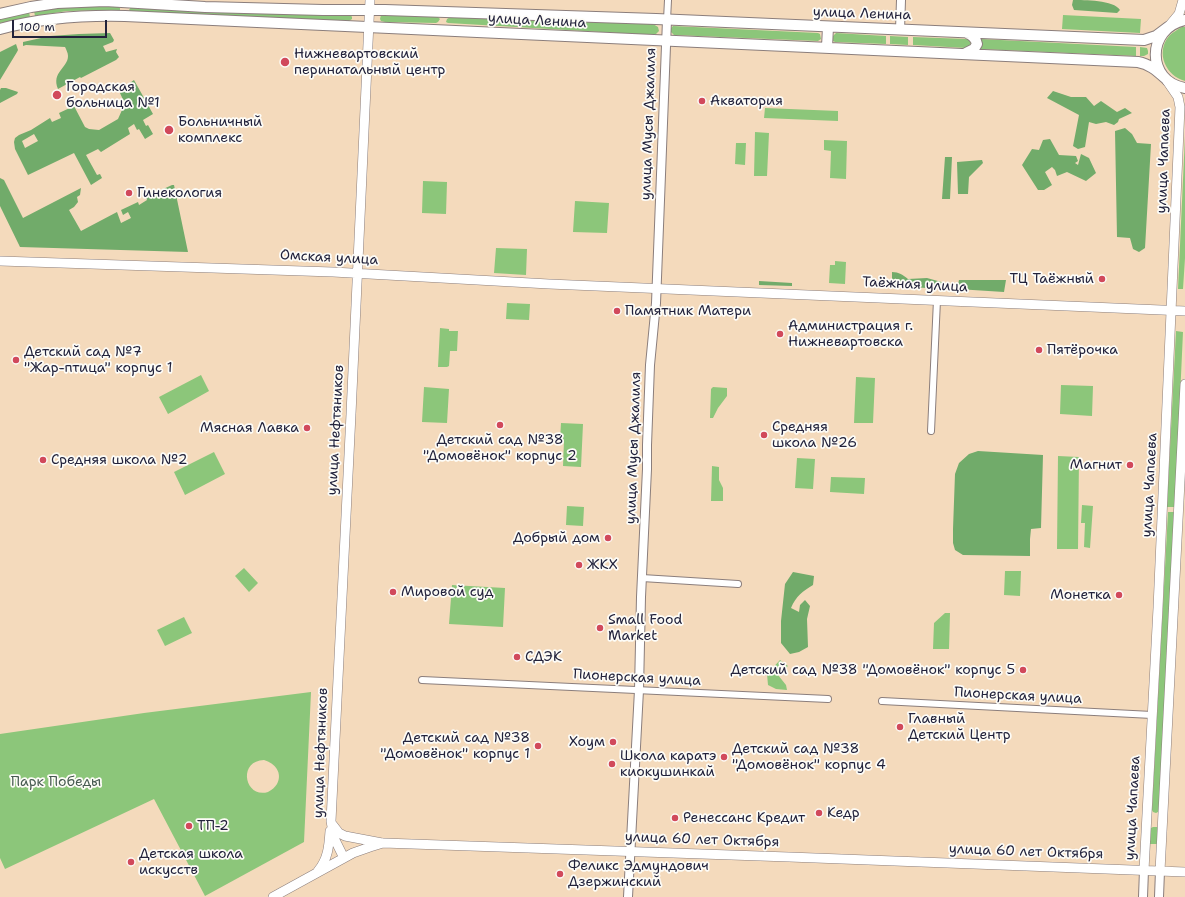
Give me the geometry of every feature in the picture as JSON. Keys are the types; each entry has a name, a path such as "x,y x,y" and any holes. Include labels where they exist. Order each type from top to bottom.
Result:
{"main road":[{"path":"1165,78 1158,66 1155,53 1158,40 1179,14 1183,0"},
{"name":"улица Ленина","path":"0,14 31,7 70,2 105,1 213,7 370,5 443,13 666,20 1144,40 1156,36 1175,23 1185,20"},
{"path":"125,3 125,16"},
{"name":"улица Нефтяников","path":"344,858 334,838 331,821 370,5"},
{"path":"443,13 443,30"},
{"name":"улица Ленина","path":"0,29 23,23 62,17 125,16 368,28 966,53 1138,62 1151,67 1176,86 1185,88"},
{"path":"827,47 828,27"},
{"path":"966,53 974,49 977,44 972,35 967,33"},
{"name":"улица Чапаева","path":"1144,870 1172,311 1180,107 1178,97 1165,78"},
{"name":"Омская улица","path":"0,261 358,273 656,288"},
{"name":"Таёжная улица","path":"656,288 1172,311"},
{"path":"1172,311 1185,311"},
{"path":"1185,384 1160,871 1185,872"},
{"path":"1147,811 1149,817 1155,820 1160,818 1163,812"},
{"path":"331,821 334,828 345,836 384,843"},
{"path":"315,875 323,865 328,853 331,821"},
{"name":"улица 60 лет Октября","path":"273,897 362,849 384,843 1160,871"}],"street":[{"name":"улица Мусы Джалиля","path":"628,897 639,690 650,365 656,288 668,0"},
{"path":"900,30 902,0"},
{"path":"931,431 937,300"},
{"path":"642,578 738,584"},
{"name":"Пионерская улица","path":"422,680 828,699"},
{"name":"Пионерская улица","path":"882,701 1152,715"},
{"name":"улица Чапаева","path":"1142,897 1144,870"},
{"path":"1159,897 1160,871"}],"green space":[{"path":"1073,0 1105,2 1112,4 1120,10 1117,13 1074,10 1072,5"},
{"path":"117,6 120,10 67,11 35,16 34,11 67,7"},
{"path":"131,7 350,14 352,19 349,21 131,12 129,10"},
{"path":"29,12 30,17 0,23 0,19"},
{"path":"381,15 437,16 440,19 436,23 385,22 381,21"},
{"path":"1063,15 1141,19 1140,33 1062,29"},
{"path":"452,16 653,24 658,27 659,31 652,35 446,22 447,19"},
{"path":"673,26 818,33 820,34 821,39 818,41 674,35 671,32 671,28"},
{"path":"1182,27 1185,27 1185,81 1178,78 1168,69 1163,56 1165,43 1169,36"},
{"path":"110,33 114,40 113,42 103,46 106,52 117,49 116,52 119,57 116,60 58,89 56,83 58,74 65,64 68,56 65,47 23,46 23,42 50,36"},
{"path":"836,33 886,36 886,44 835,42 833,41 833,36"},
{"path":"890,36 908,37 908,45 890,44"},
{"path":"913,37 967,39 970,40 971,45 970,47 966,48 913,45"},
{"path":"981,39 1136,47 1136,56 980,49 982,45"},
{"path":"16,44 18,50 0,80 0,52"},
{"path":"1140,47 1147,48 1148,54 1140,56"},
{"path":"134,80 153,114 143,120 153,134 145,139 134,124 128,128 130,134 101,152 98,149 86,155 97,175 100,174 102,178 91,185 74,153 28,175 15,149 15,138 50,118 52,122 61,118 59,113 74,106 85,127 99,130 118,119 124,102 120,93","holes":["34,134 38,141 25,148 22,141"]},
{"path":"1,88 6,88 18,92 0,103"},
{"path":"1053,91 1071,97 1086,97 1094,106 1101,101 1117,112 1125,108 1132,113 1119,119 1114,125 1106,122 1096,124 1089,122 1085,147 1078,149 1073,146 1079,115 1047,98"},
{"path":"765,108 838,111 838,121 764,118"},
{"path":"1125,128 1132,134 1137,143 1151,144 1145,248 1139,252 1133,249 1130,238 1117,237 1115,131"},
{"path":"755,132 769,133 767,176 754,176"},
{"path":"1185,136 1185,258 1183,289 1178,289"},
{"path":"1050,139 1059,155 1076,156 1078,161 1075,163 1078,165 1081,154 1089,158 1096,173 1086,181 1067,172 1057,176 1052,167 1045,172 1052,185 1044,190 1038,190 1022,165 1032,149 1039,150 1043,140"},
{"path":"824,140 847,141 846,179 830,178 831,151 824,150"},
{"path":"736,143 746,143 745,165 735,164"},
{"path":"945,157 952,157 950,199 942,199"},
{"path":"982,160 983,163 969,177 968,194 958,194 957,162"},
{"path":"0,178 4,180 23,218 81,188 80,195 77,197 78,202 69,210 81,231 117,212 121,223 131,218 128,212 123,215 121,210 138,202 139,205 147,200 146,197 174,185 188,252 20,247 0,206"},
{"path":"423,181 447,182 446,214 422,213"},
{"path":"575,201 609,203 607,233 573,232"},
{"path":"496,248 527,249 526,275 494,273"},
{"path":"835,261 846,262 845,284 829,283 830,265 835,265"},
{"path":"892,272 901,274 908,279 927,278 945,283 944,289 892,286"},
{"path":"959,280 1006,280 1004,292 957,289"},
{"path":"759,281 792,283 792,286 759,285"},
{"path":"507,303 530,304 529,320 506,319"},
{"path":"440,328 449,329 449,331 458,331 457,351 450,351 449,366 447,367 438,367"},
{"path":"1176,331 1183,332 1175,507 1167,507"},
{"path":"201,375 209,391 168,414 159,397"},
{"path":"856,377 875,378 873,423 854,423"},
{"path":"1061,385 1093,386 1092,416 1060,414"},
{"path":"424,387 449,389 447,423 422,422"},
{"path":"713,387 727,388 727,396 713,418 710,418 711,389"},
{"path":"561,423 583,424 581,467 563,466 564,441 560,440"},
{"path":"978,451 1043,455 1041,528 1031,529 1030,556 963,555 955,550 953,543 953,529 955,474 959,463 969,454"},
{"path":"214,452 225,474 185,495 174,472"},
{"path":"1058,456 1079,457 1078,549 1057,549"},
{"path":"797,458 815,459 813,489 795,488"},
{"path":"712,466 719,467 719,480 723,488 723,501 711,501"},
{"path":"831,477 865,478 864,494 830,492"},
{"path":"1082,505 1093,506 1090,548 1084,547 1085,523 1081,523"},
{"path":"567,506 584,507 583,526 566,525"},
{"path":"1168,512 1174,512 1159,810 1156,813 1152,810"},
{"path":"244,568 258,583 249,592 235,576"},
{"path":"1005,571 1021,571 1020,596 1004,595"},
{"path":"793,572 814,576 813,585 800,594 791,608 799,612 800,605 805,600 810,606 807,619 808,647 799,652 790,654 781,643 781,621 785,584"},
{"path":"452,585 505,588 503,627 449,624"},
{"path":"945,613 950,613 949,649 933,649 934,623"},
{"path":"184,617 192,633 165,646 157,630"},
{"path":"780,660 788,666 778,675 786,685 787,690 776,689 768,685 767,674"},
{"name":"Парк Победы","path":"311,692 304,842 205,896 154,799 5,869 0,858 0,734 144,713","holes":["264,760 268,761 277,769 279,780 271,790 260,793 254,790 250,785 247,779 247,772 250,766 255,762"]},
{"path":"1151,828 1158,828 1157,844 1150,844"}],"place":[{"name":"Нижневартовский перинатальный центр","path":"285,62"},
{"name":"Городская больница №1","path":"57,95"},
{"name":"Акватория","path":"702,101"},
{"name":"Больничный комплекс","path":"169,130"},
{"name":"Гинекология","path":"129,193"},
{"name":"ТЦ Таёжный","path":"1102,279"},
{"name":"Памятник Матери","path":"617,311"},
{"name":"Администрация г. Нижневартовска","path":"780,334"},
{"name":"Пятёрочка","path":"1039,350"},
{"name":"Детский сад №7 \"Жар-птица\" корпус 1","path":"16,360"},
{"name":"Детский сад №38 \"Домовёнок\" корпус 2","path":"500,425"},
{"name":"Мясная Лавка","path":"307,428"},
{"name":"Средняя школа №26","path":"764,435"},
{"name":"Средняя школа №2","path":"43,460"},
{"name":"Магнит","path":"1130,465"},
{"name":"Добрый дом","path":"608,538"},
{"name":"ЖКХ","path":"579,565"},
{"name":"Мировой суд","path":"393,592"},
{"name":"Монетка","path":"1119,595"},
{"name":"Small Food Market","path":"600,628"},
{"name":"СДЭК","path":"517,657"},
{"name":"Детский сад №38 \"Домовёнок\" корпус 5","path":"1023,670"},
{"name":"Главный Детский Центр","path":"900,727"},
{"name":"Хоум","path":"613,742"},
{"name":"Детский сад №38 \"Домовёнок\" корпус 1","path":"538,746"},
{"name":"Детский сад №38 \"Домовёнок\" корпус 4","path":"724,757"},
{"name":"Школа каратэ киокушинкай","path":"612,764"},
{"name":"Кедр","path":"819,813"},
{"name":"Ренессанс Кредит","path":"675,818"},
{"name":"ТП-2","path":"189,826"},
{"name":"Детская школа искусств","path":"131,862"},
{"name":"Феликс Эдмундович Дзержинский","path":"560,874"}]}
